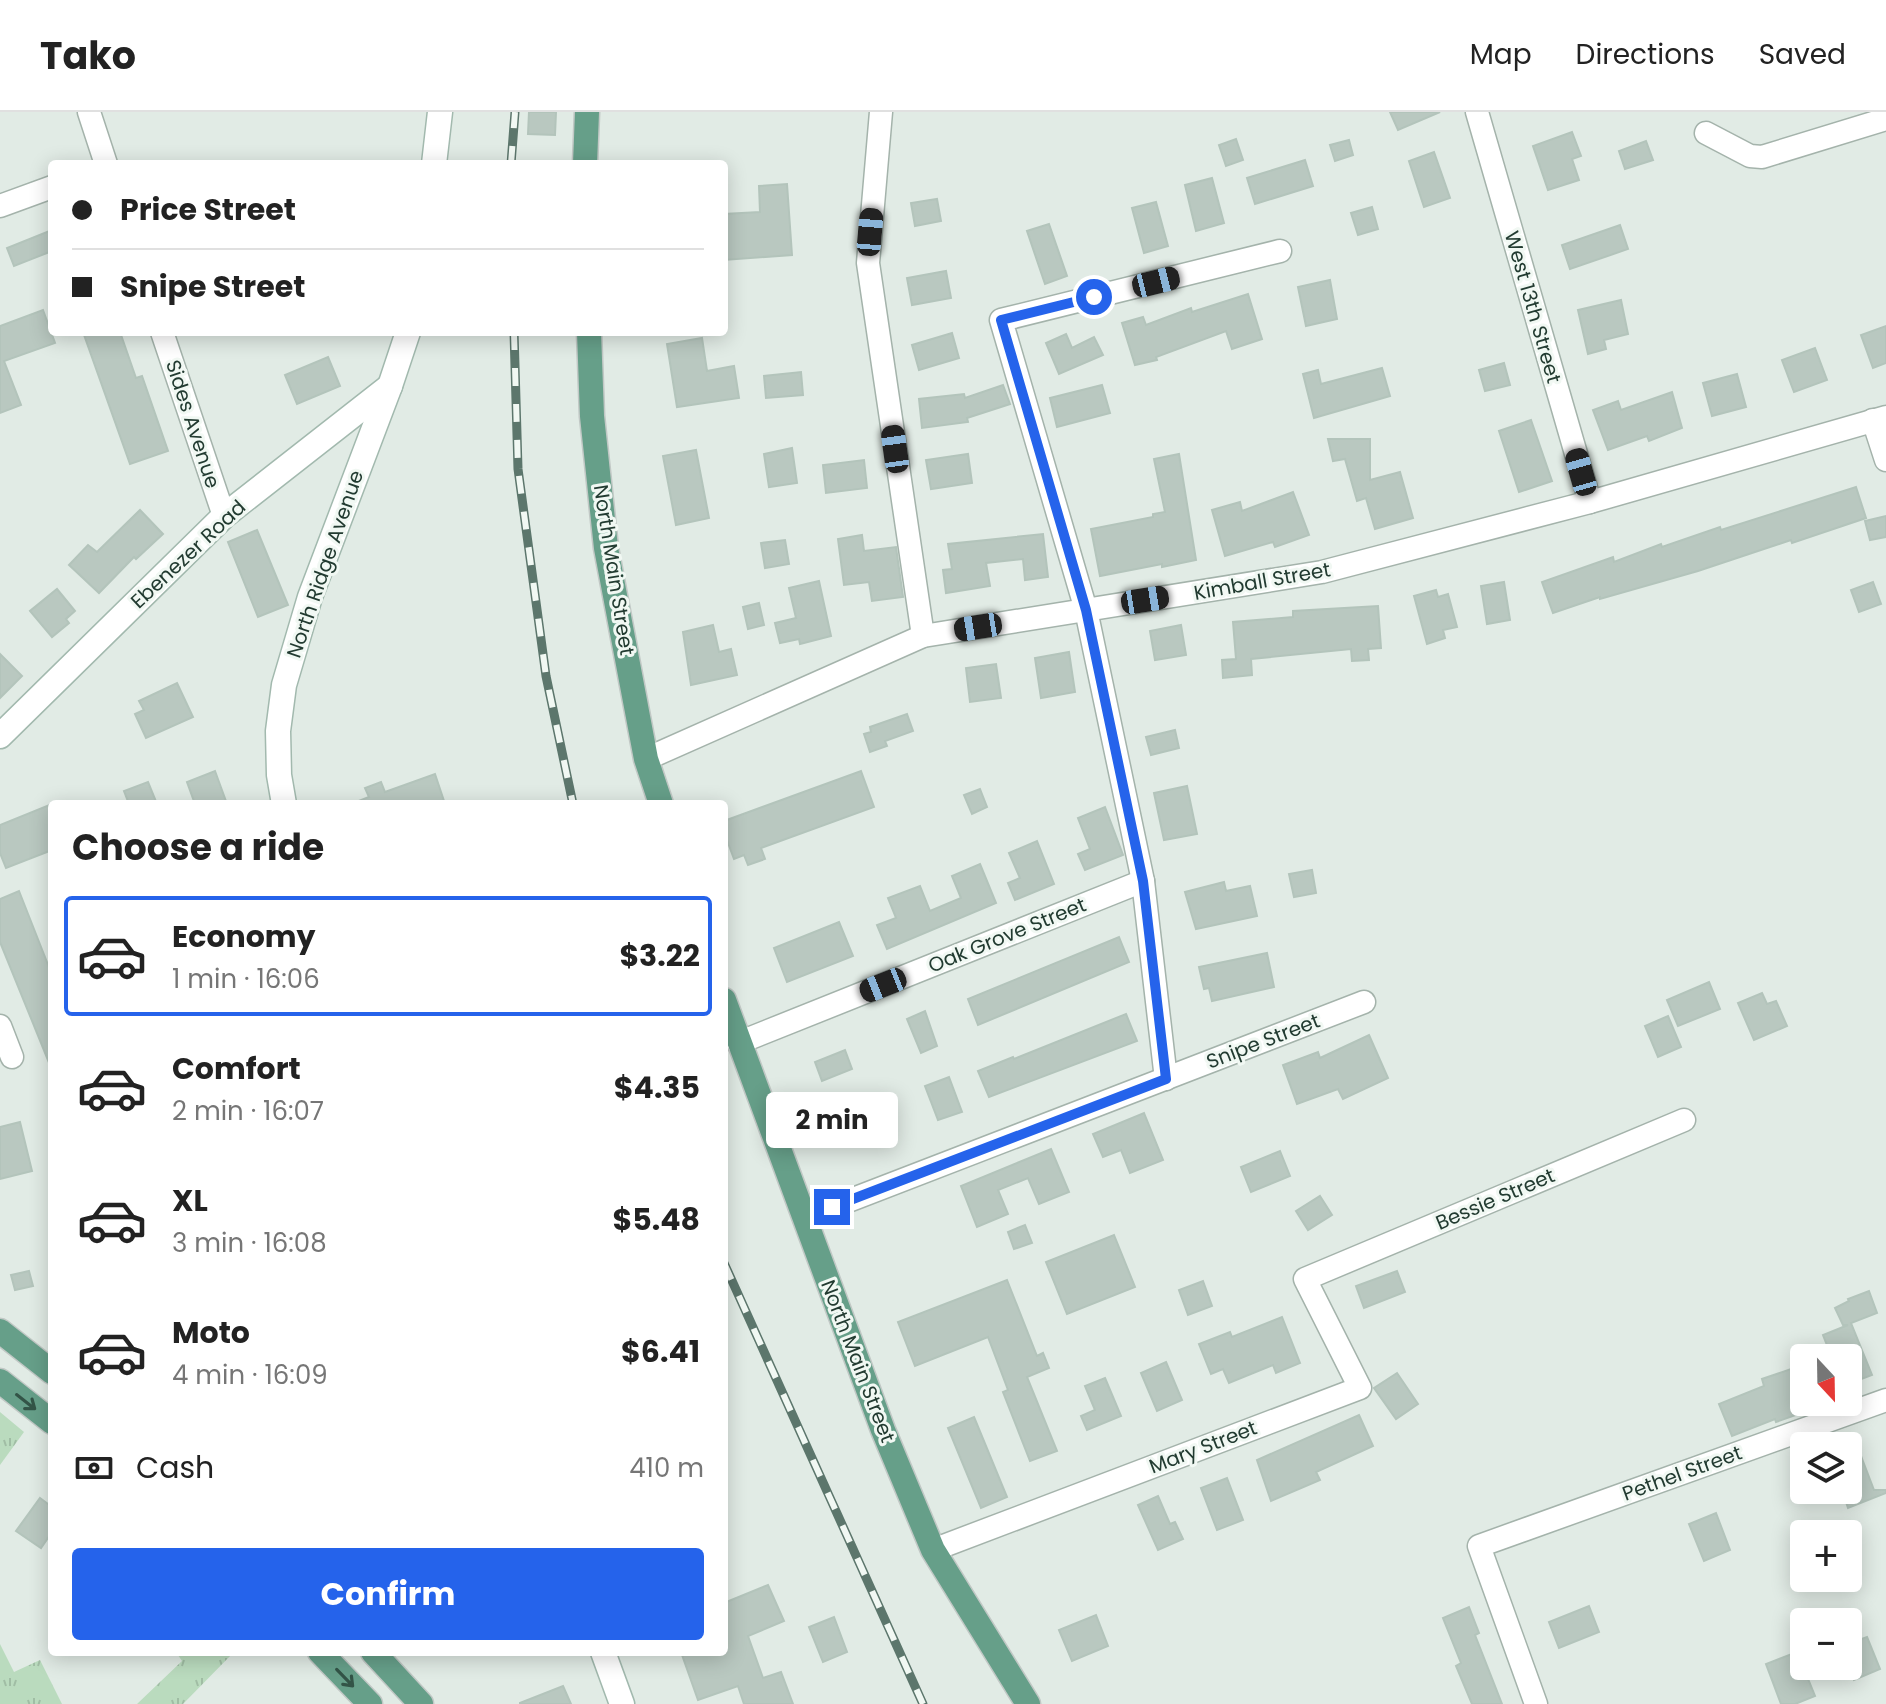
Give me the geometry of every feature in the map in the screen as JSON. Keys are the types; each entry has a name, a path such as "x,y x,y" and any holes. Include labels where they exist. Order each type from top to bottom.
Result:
{"main road":[{"path":"585,160 587,112"},
{"name":"North Main Street","path":"589,336 592,416 606,548 646,759 660,800"},
{"name":"North Main Street","path":"728,1012 883,1430 933,1550 1028,1704"},
{"path":"0,1331 48,1369"},
{"path":"0,1381 48,1419"},
{"path":"324,1656 370,1704"},
{"path":"377,1656 421,1704"}],"street":[{"path":"89,112 105,160"},
{"path":"434,160 440,112"},
{"path":"881,112 868,263 923,636"},
{"name":"West 13th Street","path":"1477,112 1590,502"},
{"path":"1706,133 1750,156 1762,157 1886,119"},
{"path":"0,206 48,188"},
{"path":"1166,1079 1143,881 1086,610 1001,320 1280,251"},
{"name":"Sides Avenue","path":"163,336 224,516"},
{"name":"North Ridge Avenue","path":"283,800 278,731 284,685 314,584 407,336"},
{"name":"Ebenezer Road","path":"0,736 224,516 390,386"},
{"path":"1880,418 1886,460"},
{"name":"Kimball Street","path":"646,759 923,636 1322,572 1590,502 1880,418"},
{"name":"Oak Grove Street","path":"738,1043 1143,881"},
{"name":"Snipe Street","path":"804,1218 1364,1002"},
{"path":"0,1026 12,1057"},
{"name":"Bessie Street","path":"1305,1279 1684,1120"},
{"name":"Mary Street","path":"933,1550 1360,1388 1305,1279"},
{"name":"Pethel Street","path":"1536,1704 1479,1546 1886,1400"},
{"path":"604,1656 622,1704"}],"green space":[{"path":"0,1412 24,1432 0,1465"},
{"path":"0,1644 14,1672 40,1660 62,1704 0,1704"},
{"path":"179,1656 230,1656 183,1704 137,1704 182,1661"}],"building":[{"path":"529,112 556,112 555,135 528,134"},
{"path":"1390,112 1440,112 1398,130"},
{"path":"1572,132 1581,156 1572,159 1579,180 1548,190 1533,146"},
{"path":"1236,139 1243,160 1226,166 1219,145"},
{"path":"1349,140 1353,155 1335,161 1330,145"},
{"path":"1646,141 1653,160 1625,169 1619,151"},
{"path":"1434,152 1450,198 1424,207 1409,161"},
{"path":"1305,160 1313,186 1255,204 1247,178"},
{"path":"1212,178 1224,223 1196,231 1185,185"},
{"path":"787,184 792,255 728,260 728,214 760,212 759,186"},
{"path":"937,199 941,221 915,226 911,203"},
{"path":"1156,202 1168,246 1144,253 1132,208"},
{"path":"1372,207 1378,229 1358,235 1351,213"},
{"path":"1049,224 1067,276 1045,284 1027,231"},
{"path":"1620,225 1628,249 1570,269 1562,245"},
{"path":"48,232 48,253 14,266 7,248"},
{"path":"946,271 951,298 912,305 907,278"},
{"path":"1330,280 1337,319 1306,326 1298,287"},
{"path":"1248,294 1262,339 1232,349 1226,331 1156,357 1157,360 1135,365 1122,323 1143,317 1146,325 1191,308 1192,312"},
{"path":"1621,300 1628,334 1604,340 1606,349 1588,354 1578,310"},
{"path":"43,310 48,336 52,336 55,343 4,361 21,405 0,413 0,326"},
{"path":"1886,326 1886,363 1873,368 1861,335"},
{"path":"952,333 959,358 919,370 912,345"},
{"path":"1066,334 1072,348 1094,337 1103,355 1059,374 1046,343"},
{"path":"84,336 121,336 136,378 142,376 168,451 130,464"},
{"path":"702,338 707,371 734,366 739,398 677,407 667,344"},
{"path":"1815,348 1827,380 1794,392 1782,360"},
{"path":"328,357 340,386 297,404 285,375"},
{"path":"1504,363 1510,385 1485,391 1479,370"},
{"path":"1382,368 1390,396 1314,418 1303,374 1318,370 1321,384"},
{"path":"801,372 803,395 766,398 764,376"},
{"path":"1737,374 1746,407 1712,416 1703,383"},
{"path":"1003,385 1010,404 967,418 968,422 922,428 919,399 964,394 965,398"},
{"path":"1102,385 1110,413 1057,427 1050,398"},
{"path":"1672,392 1682,428 1649,441 1647,436 1608,450 1593,410 1618,401 1621,410"},
{"path":"1531,420 1552,481 1519,492 1499,431"},
{"path":"1328,439 1370,439 1370,480 1400,472 1413,518 1375,529 1366,498 1357,501 1345,459 1333,461"},
{"path":"792,448 797,483 769,487 764,454"},
{"path":"696,450 709,518 676,525 663,456"},
{"path":"968,454 972,483 931,489 926,460"},
{"path":"1179,454 1196,560 1100,576 1091,529 1165,512 1154,459"},
{"path":"864,460 867,488 826,493 823,465"},
{"path":"1856,487 1866,518 1792,543 1791,540 1553,613 1542,582 1613,557 1614,562 1661,544 1662,547 1720,527 1721,530"},
{"path":"1293,492 1309,535 1275,547 1273,542 1225,556 1212,510 1240,502 1242,511"},
{"path":"140,510 163,534 136,559 134,557 99,593 69,565 88,545 97,552"},
{"path":"1886,516 1886,537 1870,540 1865,521"},
{"path":"257,530 288,605 258,617 228,542"},
{"path":"1043,534 1048,577 1025,580 1023,559 986,563 990,586 946,593 943,570 952,569 948,544"},
{"path":"862,535 864,551 896,547 903,597 872,601 869,582 844,585 838,539"},
{"path":"785,540 789,564 765,568 761,543"},
{"path":"819,581 831,636 800,644 799,639 780,643 775,623 796,618 789,588"},
{"path":"1504,582 1510,620 1487,624 1481,586"},
{"path":"1873,582 1881,604 1859,612 1851,590"},
{"path":"57,589 75,611 66,619 69,623 52,637 30,611"},
{"path":"1436,590 1438,597 1448,594 1457,627 1443,630 1445,638 1427,644 1414,596"},
{"path":"759,603 764,625 748,629 743,607"},
{"path":"1378,606 1381,648 1368,649 1369,660 1352,661 1351,649 1251,659 1252,675 1223,678 1222,660 1236,659 1233,622 1293,617 1293,611"},
{"path":"713,625 719,652 731,649 737,675 691,685 683,632"},
{"path":"1181,625 1186,655 1155,660 1150,631"},
{"path":"1069,652 1075,692 1041,698 1035,658"},
{"path":"0,654 22,676 0,698"},
{"path":"996,664 1001,698 970,702 966,668"},
{"path":"177,683 193,717 146,738 135,714 144,710 139,701"},
{"path":"907,714 913,731 885,741 887,746 870,752 864,734 871,732 870,727"},
{"path":"1175,730 1179,748 1151,755 1146,737"},
{"path":"215,771 226,800 194,800 187,782"},
{"path":"861,771 874,807 761,848 765,859 748,865 744,855 734,859 728,843 728,820"},
{"path":"435,774 444,800 361,800 369,797 365,788 381,782 385,792"},
{"path":"148,782 155,800 127,800 124,791"},
{"path":"1187,786 1197,834 1164,840 1154,793"},
{"path":"980,789 987,807 972,814 964,795"},
{"path":"48,806 48,852 6,868 0,853 0,825"},
{"path":"1105,807 1123,855 1085,870 1078,854 1090,849 1078,818"},
{"path":"1037,841 1054,884 1015,900 1008,883 1020,878 1009,853"},
{"path":"980,864 996,903 887,949 877,925 896,918 888,898 920,886 930,911 961,898 952,876"},
{"path":"1312,870 1316,893 1294,897 1289,874"},
{"path":"1224,882 1226,891 1250,886 1257,916 1196,929 1185,892"},
{"path":"19,891 48,965 48,1060 0,942 0,899"},
{"path":"839,922 853,956 787,982 774,948"},
{"path":"1119,937 1129,962 978,1025 968,999"},
{"path":"1267,953 1274,987 1212,1001 1209,988 1204,989 1199,967"},
{"path":"1709,982 1720,1009 1678,1026 1667,1000"},
{"path":"1762,993 1767,1004 1776,1001 1787,1026 1754,1040 1738,1003"},
{"path":"925,1011 937,1046 921,1053 907,1019"},
{"path":"1126,1014 1137,1041 989,1097 978,1071"},
{"path":"1668,1016 1681,1047 1658,1057 1645,1026"},
{"path":"1369,1035 1388,1078 1343,1099 1338,1089 1297,1104 1283,1065 1318,1052 1320,1058"},
{"path":"845,1050 852,1069 822,1081 815,1062"},
{"path":"949,1077 962,1112 938,1120 925,1086"},
{"path":"1144,1113 1163,1160 1130,1173 1121,1150 1103,1157 1093,1134"},
{"path":"20,1122 32,1171 0,1179 0,1127"},
{"path":"1051,1149 1069,1192 1039,1204 1028,1178 998,1190 1008,1214 977,1227 961,1186"},
{"path":"1280,1151 1290,1176 1251,1192 1241,1167"},
{"path":"1320,1196 1332,1215 1308,1230 1296,1211"},
{"path":"1025,1225 1032,1243 1014,1249 1008,1232"},
{"path":"1114,1235 1135,1287 1067,1314 1046,1262"},
{"path":"29,1271 33,1286 15,1290 11,1275"},
{"path":"1397,1271 1405,1292 1364,1308 1356,1286"},
{"path":"1007,1280 1037,1356 1043,1353 1049,1368 1027,1377 1057,1451 1030,1461 1003,1392 1008,1390 988,1337 915,1366 898,1322"},
{"path":"1203,1281 1212,1306 1188,1315 1179,1290"},
{"path":"1869,1291 1877,1313 1851,1323 1859,1344 1827,1344 1823,1335 1848,1325 1843,1325 1835,1308"},
{"path":"1282,1317 1300,1363 1276,1373 1273,1365 1229,1383 1223,1369 1211,1374 1199,1344 1230,1332 1232,1337"},
{"path":"1862,1350 1872,1375 1862,1379"},
{"path":"1166,1362 1182,1400 1157,1411 1141,1373"},
{"path":"1790,1369 1790,1416 1793,1416 1776,1422 1775,1419 1732,1436 1719,1404 1764,1386 1762,1379"},
{"path":"1397,1373 1418,1404 1396,1419 1374,1388"},
{"path":"1105,1378 1121,1416 1087,1430 1081,1416 1095,1410 1085,1386"},
{"path":"1359,1415 1373,1446 1316,1472 1320,1480 1271,1501 1257,1460"},
{"path":"974,1417 1007,1497 981,1508 948,1428"},
{"path":"1862,1459 1874,1490 1886,1490 1886,1493 1862,1502"},
{"path":"1227,1478 1243,1520 1217,1530 1201,1488"},
{"path":"1158,1496 1170,1524 1175,1522 1183,1539 1158,1550 1138,1505"},
{"path":"40,1498 48,1504 48,1538 41,1548 16,1531"},
{"path":"1716,1513 1730,1550 1704,1561 1689,1524"},
{"path":"768,1585 784,1621 748,1636 763,1678 781,1672 793,1704 744,1704 738,1686 698,1700 682,1656 728,1656 728,1601"},
{"path":"1589,1606 1599,1632 1559,1648 1549,1622"},
{"path":"1469,1607 1479,1633 1475,1635 1502,1704 1472,1704 1456,1666 1461,1663 1443,1618"},
{"path":"1096,1615 1108,1646 1072,1661 1059,1630"},
{"path":"834,1617 847,1652 823,1662 809,1627"},
{"path":"1867,1637 1880,1669 1862,1677 1862,1639"},
{"path":"1790,1655 1790,1680 1808,1680 1815,1696 1795,1704 1781,1704 1766,1664"},
{"path":"563,1686 571,1704 520,1704 520,1703"}],"railway":[{"path":"511,160 515,112"},
{"path":"514,336 518,469 546,676 572,800"},
{"path":"728,1272 923,1704"}],"route":[{"path":"832,1207 1166,1079 1143,881 1086,610 1001,320 1094,297"}]}
